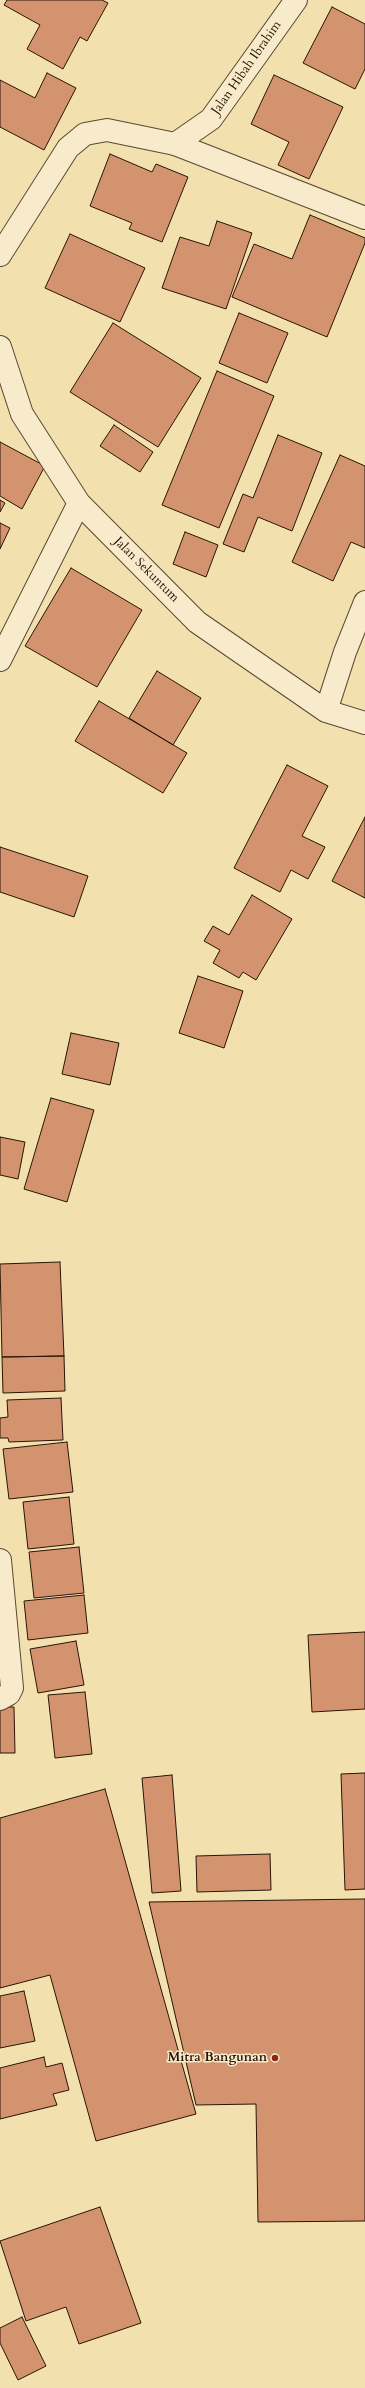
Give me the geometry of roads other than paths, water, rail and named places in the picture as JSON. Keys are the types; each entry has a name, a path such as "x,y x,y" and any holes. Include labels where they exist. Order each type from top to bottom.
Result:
{"street":[{"name":"Jalan Hibah Ibrahim","path":"175,144 211,119 296,0"},
{"path":"0,255 68,148 85,134 108,130 175,144 365,218"},
{"name":"Jalan Sekuntum","path":"0,347 22,414 79,503 197,622 326,711 365,723"},
{"path":"0,660 79,503"},
{"path":"326,711 344,652 365,602"},
{"path":"0,1560 12,1688 10,1694 0,1698"}],"place":[{"name":"Mitra Bangunan","path":"275,2058"}]}
